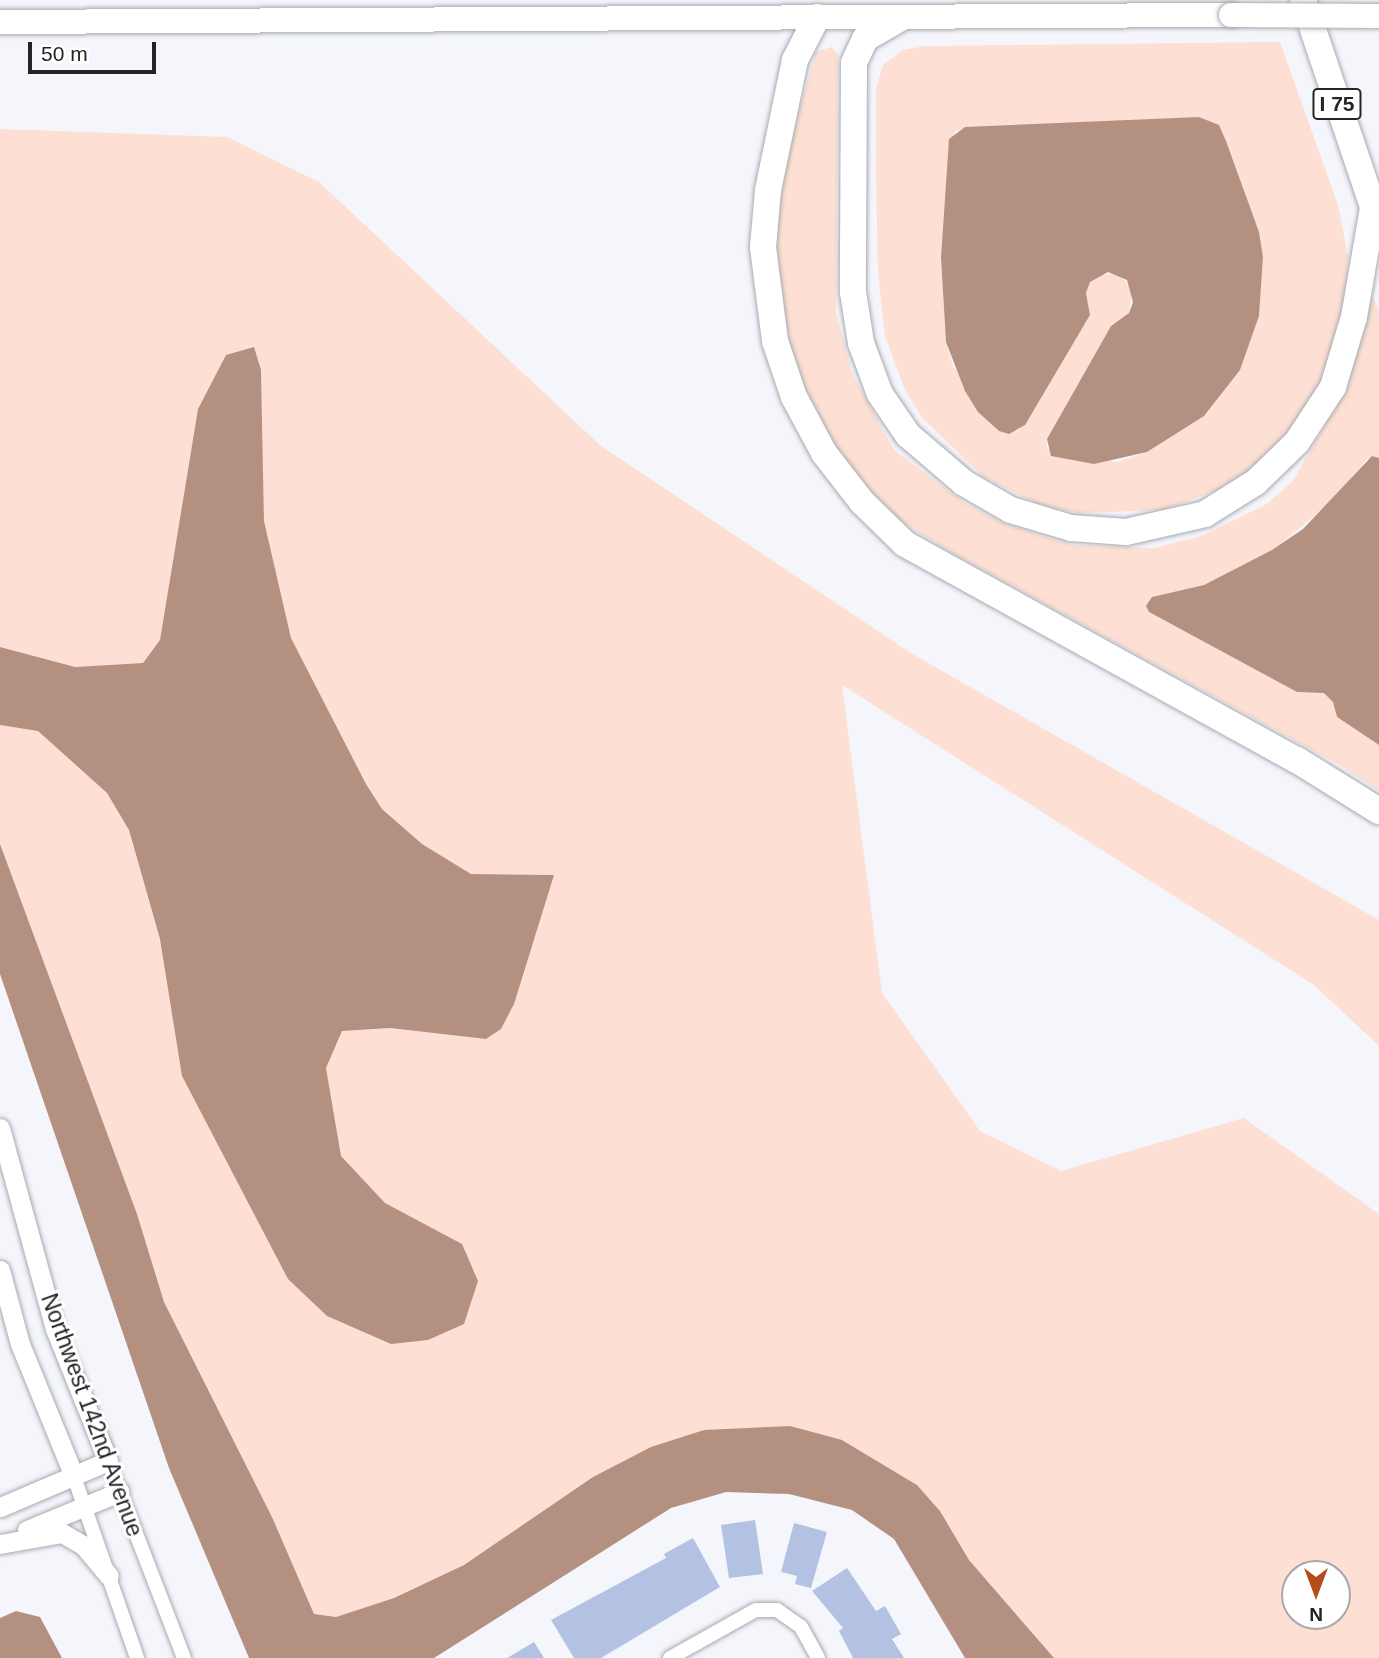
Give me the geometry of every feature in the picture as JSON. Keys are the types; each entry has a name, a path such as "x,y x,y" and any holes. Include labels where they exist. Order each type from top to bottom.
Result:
{"highway":[{"name":"I 75","path":"1303,0 1376,216"},
{"path":"0,22 825,9 899,19 1379,16 1374,0"},
{"path":"825,9 795,60 768,190 763,247 775,341 794,397 824,453 862,502 905,544 1297,760 1379,811"},
{"path":"899,19 864,39 854,63 853,292 862,343 880,394 908,435 964,483 1012,510 1071,528 1126,532 1205,514 1256,482 1297,442 1333,387 1352,329 1376,216"}],"street":[{"name":"Northwest 142nd Avenue","path":"0,1128 55,1329 184,1658"},
{"name":"Northwest 142nd Avenue","path":"0,1270 20,1343 86,1504 137,1658"},
{"path":"0,1507 108,1461"},
{"path":"0,1543 119,1492"},
{"path":"0,1543 62,1533 83,1545 110,1576"},
{"path":"670,1658 737,1617 756,1610 777,1611 800,1627 818,1658"}],"shaded area":[{"path":"1280,42 1338,205 1348,256 1345,313 1330,364 1300,421 1255,468 1223,488 1163,510 1078,513 1038,504 984,477 922,418 905,390 885,336 878,272 876,88 883,65 903,50 925,46","holes":["1199,117 1219,125 1259,232 1263,257 1259,316 1240,370 1204,416 1147,452 1118,462 1047,449 1047,439 1111,326 1129,313 1132,291 1120,274 1098,275 1090,282 1086,293 1090,316 1017,432 953,367 946,342 941,258 955,131"]},
{"path":"831,47 838,54 836,312 852,373 894,450 965,503 1005,524 1072,545 1154,548 1201,536 1265,505 1292,482 1347,388 1373,296 1379,312 1379,458 1367,459 1331,502 1272,551 1204,585 1152,597 1149,612 1297,692 1324,693 1333,701 1337,717 1379,745 1379,791 1343,767 943,548 882,509 858,481 808,405 785,341 775,248 781,178 806,86 816,52"},
{"path":"1199,117 1219,125 1259,232 1263,257 1259,316 1240,370 1204,416 1147,452 1094,464 1051,456 1047,439 1111,326 1129,313 1133,302 1127,280 1108,272 1090,282 1086,293 1090,315 1025,425 1009,434 999,431 978,412 965,391 946,342 941,258 949,139 965,127"},
{"path":"0,129 227,137 319,182 601,446 909,652 1379,920 1379,1046 1314,985 842,685 882,993 980,1131 1061,1171 1244,1118 1379,1214 1379,1658 1054,1658 969,1560 940,1511 917,1485 842,1440 745,1430 704,1430 593,1477 464,1565 394,1598 336,1617 314,1614 272,1517 164,1302 137,1214 0,844 0,725 38,731 107,793 129,830 160,939 288,1279 462,1244 385,1203 341,1156 326,1068 342,1031 390,1028 485,1039 553,875 471,874 422,844 382,809 366,784 291,638 264,521 261,370 198,409 160,640 143,663 75,667 0,647"},
{"path":"254,347 261,370 264,521 291,638 366,784 382,809 422,844 471,874 554,875 514,1004 501,1029 486,1039 390,1028 342,1031 326,1068 341,1156 385,1203 462,1244 478,1281 464,1324 428,1340 391,1344 327,1316 288,1279 182,1076 160,939 129,830 107,793 38,731 0,725 0,647 75,667 143,663 160,640 198,409 226,355"},
{"path":"1372,456 1379,458 1379,745 1337,717 1333,702 1324,693 1297,692 1149,612 1146,606 1152,597 1204,585 1272,550 1303,529"},
{"path":"0,844 137,1214 164,1302 272,1517 314,1614 336,1617 394,1598 464,1565 593,1477 651,1447 704,1430 790,1426 842,1440 917,1485 940,1511 969,1560 1054,1658 965,1658 894,1539 852,1510 789,1494 726,1492 671,1508 434,1658 249,1658 169,1468 0,974"},
{"path":"16,1611 40,1617 62,1658 0,1658 0,1618"}],"building":[{"path":"755,1520 763,1574 729,1578 721,1525"},
{"path":"794,1523 827,1532 811,1588 795,1584 797,1576 781,1572"},
{"path":"693,1538 720,1587 601,1658 574,1658 551,1620 666,1558 664,1554"},
{"path":"847,1568 876,1611 885,1606 901,1634 892,1639 904,1658 853,1658 839,1631 843,1628 812,1591"},
{"path":"534,1642 544,1658 507,1658"}]}
